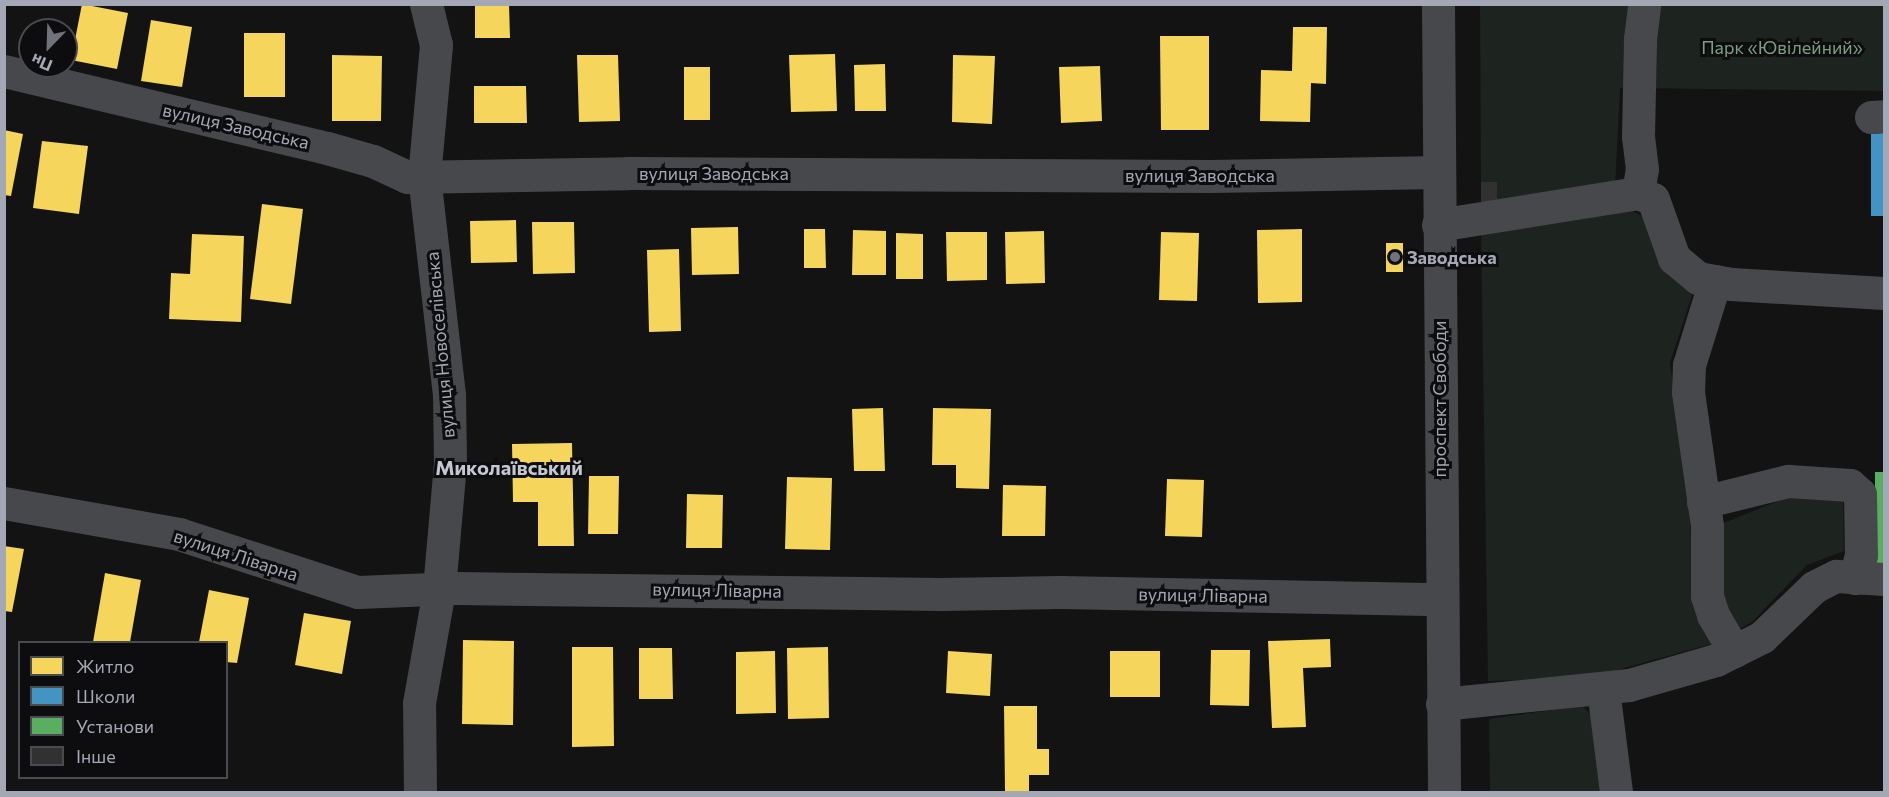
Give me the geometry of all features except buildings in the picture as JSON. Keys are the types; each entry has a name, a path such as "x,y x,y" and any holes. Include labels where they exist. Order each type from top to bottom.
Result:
{"street":[{"name":"вулиця Новоселівська","path":"420,792 419,702 440,589 450,463 449,395 424,177 436,45 426,4"},
{"name":"проспект Свободи","path":"1438,4 1444,792"},
{"path":"1638,193 1642,169 1638,136 1640,39 1644,4"},
{"name":"вулиця Заводська","path":"4,71 327,148 373,161 407,177 628,173 1209,176 1438,172"},
{"path":"1438,225 1638,193 1653,199 1674,258 1698,278 1884,293"},
{"path":"1715,281 1689,365 1688,383 1703,502 1707,596 1713,615 1734,651"},
{"path":"1442,704 1603,689 1656,678 1734,651 1762,637 1814,587 1836,576 1870,578 1861,555 1860,494 1850,485 1788,481 1703,502"},
{"name":"вулиця Ліварна","path":"4,503 179,534 358,592 440,589 1060,592 1441,599"},
{"path":"1603,689 1616,792"}],"green space":[{"name":"Парк «Ювілейний»","path":"1480,5 1884,5 1884,91 1620,88 1615,187 1497,211 1497,182 1481,182"},
{"path":"1622,206 1646,218 1694,289 1670,363 1688,493 1696,614 1715,643 1588,678 1488,681 1481,230"},
{"path":"1788,497 1843,499 1844,551 1807,565 1752,622 1738,630 1721,596 1721,524"},
{"path":"1582,706 1595,718 1603,792 1490,792 1489,719"}],"place":[{"name":"Заводська","path":"1395,257"}],"district":[{"name":"Миколаївський","path":"509,467"}]}
